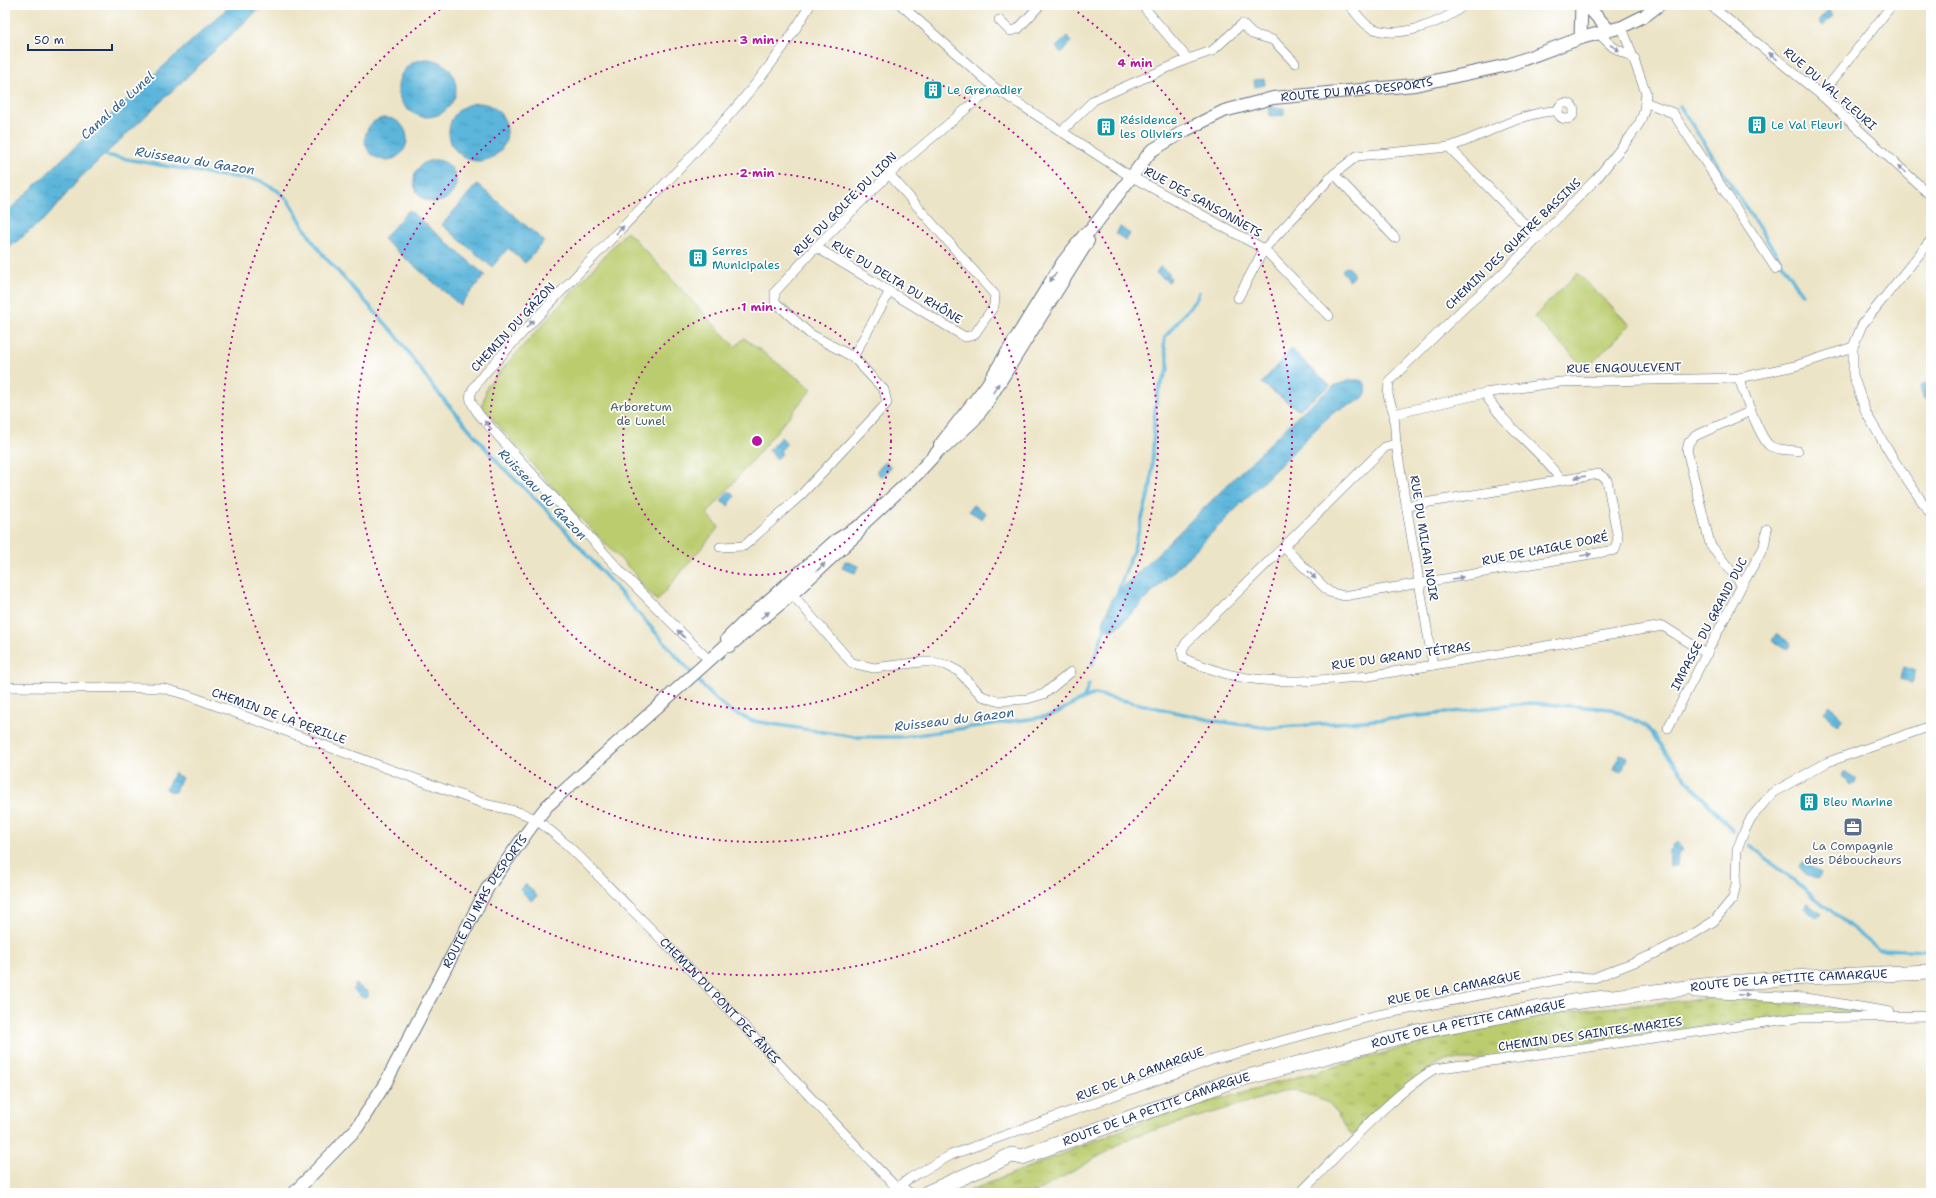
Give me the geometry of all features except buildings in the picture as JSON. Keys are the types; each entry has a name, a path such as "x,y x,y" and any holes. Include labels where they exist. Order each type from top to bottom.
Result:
{"main road":[{"name":"ROUTE DE LA PETITE CAMARGUE","path":"930,1192 1012,1155 1022,1157 1229,1082 1421,1032 1572,1002 1649,992 1728,983 1807,977 1931,972"},
{"name":"ROUTE DE LA PETITE CAMARGUE","path":"952,1193 1019,1164 1022,1157"}],"street":[{"name":"CHEMIN DU GAZON","path":"705,664 486,423 472,406 469,400 469,394 484,374 746,96 794,34 810,5"},
{"name":"RUE DES SANSONNETS","path":"901,5 995,88 1061,132 1132,176 1264,249 1329,316"},
{"path":"999,20 1010,31 1018,29 1040,5"},
{"path":"1142,5 1188,59"},
{"path":"1349,5 1369,27 1390,33 1433,24 1464,5"},
{"path":"1581,38 1581,5 1589,8 1613,47 1635,60"},
{"name":"ROUTE DU MAS DESPORTS","path":"294,1193 357,1128 386,1082 488,887 547,806 724,647 725,641 740,625 788,590 858,533 864,523 917,474 940,449 945,447 970,417 987,402 1048,294 1090,238 1091,230 1151,152 1186,130 1224,111 1273,98 1415,85 1508,65 1581,38 1622,27 1646,15 1659,5"},
{"name":"RUE DU VAL FLEURI","path":"1710,5 1821,95 1931,196"},
{"path":"1821,95 1892,5"},
{"path":"1061,132 1094,100 1188,59 1212,51 1242,24 1252,34 1272,40 1294,63"},
{"name":"CHEMIN DES QUATRE BASSINS","path":"1394,414 1388,395 1389,380 1465,307 1496,280 1597,178 1640,122 1646,93 1622,27"},
{"name":"RUE DU GOLFE DU LION","path":"720,547 744,546 801,495 886,403 884,390 853,357 810,334 775,302 775,292 816,247 889,174 972,104 995,88"},
{"path":"1645,102 1673,113 1776,269"},
{"path":"1238,298 1264,249 1334,174 1357,156 1449,147 1512,122 1550,111 1558,111"},
{"path":"1449,147 1538,238"},
{"name":"RUE DU DELTA DU RHÔNE","path":"816,247 964,338 974,335 994,306 995,295 889,174"},
{"path":"1334,174 1395,238"},
{"path":"1931,240 1862,325 1853,347 1853,375 1866,413 1894,460 1931,515"},
{"path":"853,357 889,293"},
{"name":"RUE ENGOULEVENT","path":"1394,414 1485,393 1560,382 1739,378 1795,366 1853,347"},
{"path":"1739,378 1751,411 1765,441 1771,446 1798,451"},
{"path":"1485,393 1492,405 1550,465 1560,479"},
{"path":"1742,585 1710,544 1687,450 1689,442 1695,436 1751,411"},
{"name":"RUE DU MILAN NOIR","path":"1394,414 1396,444 1433,665"},
{"name":"RUE DU GRAND TÉTRAS","path":"1396,444 1384,447 1186,643 1182,650 1183,657 1189,661 1235,676 1276,680 1333,679 1369,676 1663,626 1707,654"},
{"name":"RUE DE L'AIGLE DORÉ","path":"1406,506 1560,479 1599,474 1607,480 1618,539 1615,550 1420,584"},
{"name":"IMPASSE DU GRAND DUC","path":"1668,728 1742,585 1764,547 1767,529"},
{"path":"1284,547 1329,592 1344,596 1420,584"},
{"path":"788,590 852,663 874,668 921,662 933,662 946,665 958,671 982,696 997,701 1027,699 1044,694 1071,672"},
{"name":"CHEMIN DE LA PERILLE","path":"5,686 162,688 188,695 482,803 526,814 536,820"},
{"name":"RUE DE LA CAMARGUE","path":"897,1191 919,1172 951,1155 1212,1060 1373,1016 1572,976 1594,978 1652,955 1695,933 1714,921 1727,906 1732,898 1736,884 1737,850 1744,832 1751,818 1772,793 1828,762 1931,726"},
{"name":"CHEMIN DU PONT DES ÂNES","path":"536,820 562,841 681,958 835,1126 897,1191 906,1190 910,1193"},
{"path":"1649,992 1720,993 1806,998 1913,1016"},
{"name":"CHEMIN DES SAINTES-MARIES","path":"1300,1193 1368,1125 1419,1078 1434,1069 1796,1018 1931,1016"}],"green space":[{"name":"Arboretum de Lunel","path":"627,231 735,347 744,338 812,389 707,514 719,527 657,601 638,581 637,576 578,516 482,407 487,386"},
{"path":"1577,273 1630,325 1586,369 1534,317"},
{"path":"1724,997 1873,1012 1767,1018 1593,1041 1477,1060 1446,1060 1433,1066 1352,1136 1329,1103 1293,1089 1134,1136 1035,1193 964,1193 1157,1116 1420,1043 1560,1012"}],"water":[{"name":"Canal de Lunel","path":"231,5 263,5 80,178 47,217 5,251 5,214 79,143"},
{"path":"1828,10 1833,15 1823,26 1818,22"},
{"path":"1067,36 1072,41 1061,53 1056,47"},
{"path":"427,59 438,61 448,67 454,77 456,88 454,99 448,109 438,115 427,117 416,115 406,109 400,99 398,88 400,77 406,67 416,61"},
{"path":"1264,79 1265,85 1255,87 1254,80"},
{"path":"478,103 489,105 502,116 505,121 507,132 505,143 494,156 489,159 478,161 467,159 454,148 451,143 449,132 451,121 462,108 467,105"},
{"path":"1269,108 1284,108 1284,115 1270,116"},
{"path":"386,118 401,124 407,139 401,154 386,160 371,154 365,139 371,124"},
{"path":"435,160 450,166 456,181 450,196 435,202 420,196 414,181 420,166"},
{"path":"477,184 544,241 525,263 508,248 492,267 442,225"},
{"path":"409,210 485,275 460,305 383,239"},
{"path":"1120,227 1130,234 1126,240 1116,234"},
{"path":"1346,266 1351,269 1353,273 1353,278 1349,281 1342,270"},
{"path":"1160,267 1170,274 1168,276 1171,278 1169,282 1156,273"},
{"path":"1291,349 1330,386 1298,410 1262,383"},
{"path":"1351,380 1361,380 1365,384 1366,392 1361,400 1336,411 1326,419 1118,627 1110,631 1104,628 1103,622 1113,597 1304,410 1334,386"},
{"path":"1926,383 1927,390 1931,391 1931,397 1924,399 1920,386"},
{"path":"781,437 787,443 780,451 782,454 777,459 769,450"},
{"path":"886,462 891,467 882,477 877,473 877,470"},
{"path":"729,491 735,496 728,506 721,501"},
{"path":"973,505 986,513 982,519 969,511"},
{"path":"845,561 858,566 855,573 842,568"},
{"path":"1776,634 1791,643 1787,650 1772,641"},
{"path":"1903,666 1916,670 1912,683 1900,679"},
{"path":"1830,706 1843,719 1837,725 1824,712"},
{"path":"1620,754 1627,757 1622,772 1614,769"},
{"path":"1844,772 1856,780 1855,784 1851,785 1842,776"},
{"path":"174,773 182,778 174,793 166,789"},
{"path":"1678,842 1683,850 1678,853 1677,866 1670,866 1670,851 1673,849 1672,846"},
{"path":"1804,861 1821,874 1818,879 1807,875 1801,869 1799,866"},
{"path":"526,884 537,896 531,901 520,889"},
{"path":"1808,903 1821,913 1816,918 1804,908"},
{"path":"355,984 368,992 368,997 363,998 353,990"}],"waterway":[{"path":"1680,106 1802,294"},
{"name":"Ruisseau du Gazon","path":"99,154 216,175 259,180 278,191 288,200 312,240 324,256 395,334 434,388 501,466 547,510 711,695 730,711 753,721 855,737 902,737 1050,716 1095,694 1215,721 1269,728 1402,718 1529,703 1612,709 1646,726 1687,780 1733,831"},
{"path":"1116,597 1134,548 1151,485 1155,408 1159,388 1168,370 1168,360 1164,346 1165,337 1197,298 1199,292"},
{"path":"1092,665 1106,625"},
{"path":"1084,698 1089,684"},
{"path":"1750,845 1878,949 1931,951"}],"place":[{"name":"Le Grenadier","path":"933,90"},
{"name":"Le Val Fleuri","path":"1757,125"},
{"name":"Résidence les Oliviers","path":"1106,127"},
{"name":"Serres Municipales","path":"698,258"},
{"name":"Bleu Marine","path":"1809,802"},
{"name":"La Compagnie des Déboucheurs","path":"1853,827"}]}
